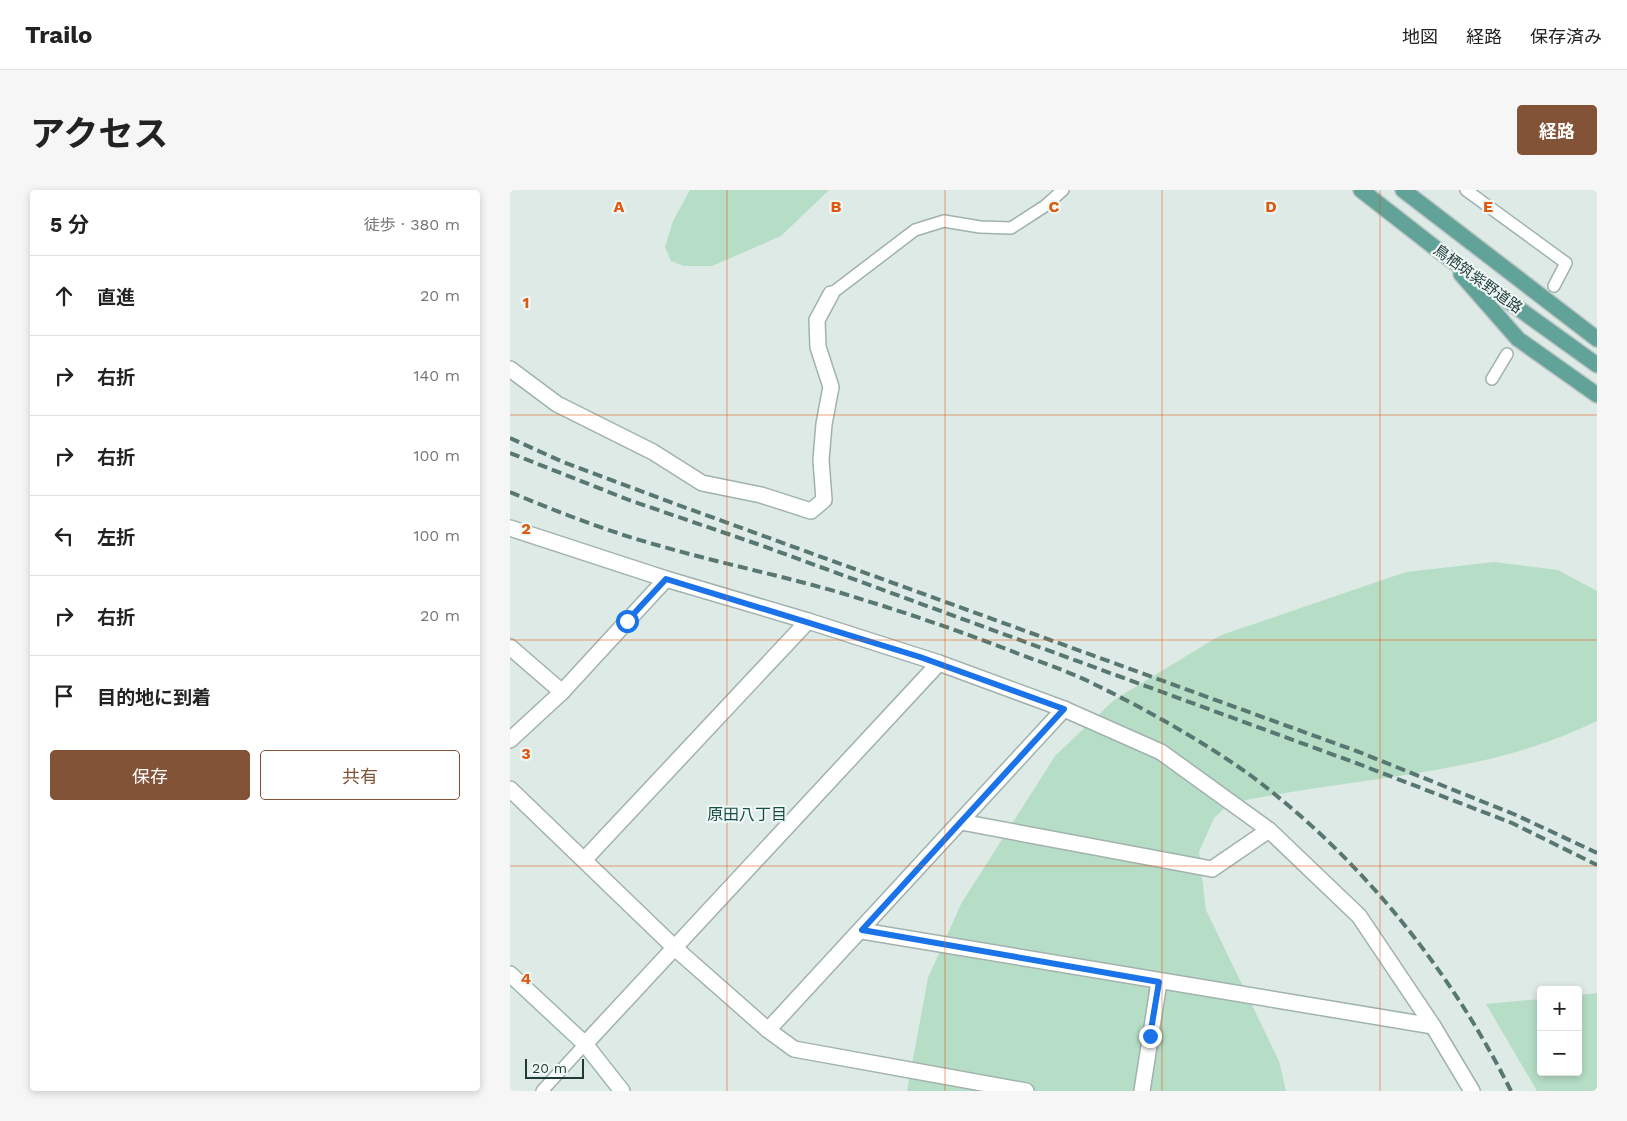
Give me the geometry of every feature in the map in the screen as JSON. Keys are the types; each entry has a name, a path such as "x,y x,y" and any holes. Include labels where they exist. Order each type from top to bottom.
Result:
{"main road":[{"name":"鳥栖筑紫野道路","path":"1361,190 1443,254 1597,365"},
{"name":"鳥栖筑紫野道路","path":"1403,190 1597,339"},
{"path":"1443,254 1518,339 1597,395"}],"street":[{"path":"510,369 557,404 653,452 702,483 761,495 810,511 824,500 820,460 831,387 818,346 817,320 831,294"},
{"path":"510,528 666,579 808,621 939,663 1064,709 1161,752 1269,830 1359,916 1434,1026 1472,1091"},
{"path":"510,740 562,692 666,579"},
{"path":"584,860 808,621"},
{"path":"510,647 562,692"},
{"path":"585,1044 676,949 939,663"},
{"path":"768,1030 1064,709"},
{"path":"510,789 676,949 768,1030 794,1049 1026,1091"},
{"path":"961,822 1212,869 1269,830"},
{"path":"862,930 1159,982 1434,1026"},
{"path":"510,974 585,1044 622,1091"},
{"path":"1142,1091 1159,982"}],"lane":[{"path":"831,294 915,230 944,221 980,227 1011,228 1046,206 1063,190"},
{"path":"1466,190 1566,263 1554,286"},
{"path":"1492,379 1507,354"},
{"path":"542,1091 585,1044"}],"green space":[{"path":"690,190 829,190 781,236 712,266 684,266 671,261 665,247 673,221"},
{"path":"1494,562 1558,570 1597,591 1597,721 1553,740 1508,754 1462,765 1229,804 1214,818 1199,852 1206,910 1279,1061 1286,1091 907,1091 928,978 961,904 1055,756 1114,700 1219,636 1406,572"},
{"path":"1597,993 1597,1091 1537,1091 1486,1004 1537,999 1537,1076 1582,1076 1582,995"}],"railway":[{"path":"510,438 563,462 681,506 1359,752 1516,815 1597,853"},
{"path":"510,453 629,500 763,546 1356,763 1512,823 1597,865"},
{"path":"510,492 567,515 625,535 689,554 839,592 961,632 1089,681 1195,739 1250,775 1290,807 1329,842 1365,879 1431,959 1487,1046 1511,1091"}],"district":[{"name":"原田八丁目","path":"747,814"}],"route":[{"path":"627,621 666,579 808,621 939,663 1064,709 862,930 1159,982 1150,1036"}]}
